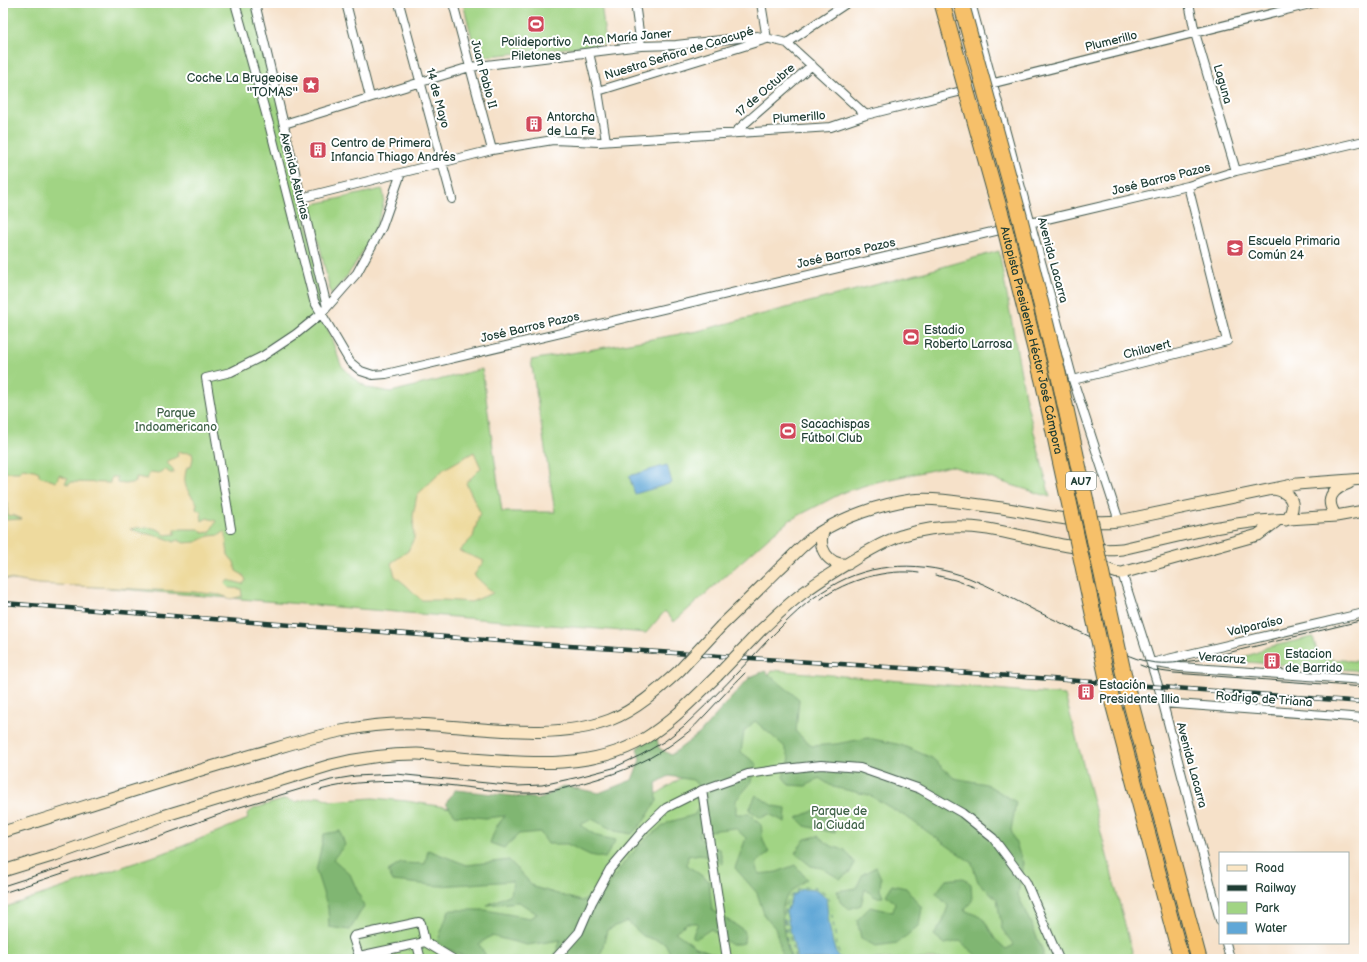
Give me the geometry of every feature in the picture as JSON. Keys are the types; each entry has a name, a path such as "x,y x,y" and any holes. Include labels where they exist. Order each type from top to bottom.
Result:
{"highway":[{"name":"Autopista Presidente Héctor José Cámpora","path":"942,3 1004,225 1043,381 1110,692 1182,959"},
{"name":"Autopista Presidente Héctor José Cámpora","path":"961,3 1018,211 1059,377 1126,685 1199,959"}],"main road":[{"path":"3,832 226,763 339,731 365,726 415,724 547,731 572,730 611,720 631,710 654,694 679,671 721,626 801,548 824,530 872,509 918,500 939,501 998,508 1077,521 1103,522 1227,500 1273,488 1316,482 1362,479"},
{"path":"1336,516 1331,509 1330,500 1333,491 1338,487 1362,479"},
{"path":"1085,548 1097,562 1115,573 1122,573 1258,535 1290,515 1292,509 1292,503 1288,495 1282,490 1273,488"},
{"path":"3,871 55,855 163,816 355,759 397,754 419,754 538,762 560,762 585,759 623,749 643,739 663,726 717,676 761,630 807,590 881,544 902,535 934,528 955,527 986,529 1085,548 1104,550 1122,549 1208,529 1237,524 1336,516 1364,511"},
{"path":"824,530 821,543 826,556 838,563 848,564"}],"street":[{"name":"Avenida Asturias","path":"235,3 270,128 314,301 324,310"},
{"name":"Avenida Asturias","path":"255,3 301,198 324,310 342,349"},
{"path":"346,3 370,97"},
{"name":"14 de Mayo","path":"399,3 452,199"},
{"name":"Juan Pablo II","path":"453,3 492,150"},
{"path":"635,3 641,46"},
{"path":"760,3 767,39"},
{"path":"847,3 787,43 866,115"},
{"name":"Avenida Lacarra","path":"971,3 1073,380 1119,520"},
{"name":"Laguna","path":"1189,3 1196,33 1236,171"},
{"name":"Plumerillo","path":"301,198 492,150 553,140 606,141 831,127 866,115 992,82 1314,3"},
{"name":"Ana María Janer","path":"284,124 470,67 641,46 676,45 757,36 787,43"},
{"name":"Nuestra Señora de Caacupé","path":"598,91 767,39"},
{"path":"589,53 598,91 606,141"},
{"name":"17 de Octubre","path":"734,134 812,65"},
{"name":"José Barros Pazos","path":"342,349 350,362 361,372 373,375 386,374 1188,186 1236,171 1364,140"},
{"path":"231,530 206,378 231,372 263,356 296,334 324,310 357,273 382,228 401,173"},
{"name":"Chilavert","path":"1073,380 1227,341 1188,186"},
{"name":"Avenida Lacarra","path":"1122,573 1163,703 1219,916"},
{"name":"Valparaíso","path":"1151,663 1364,613"},
{"name":"Veracruz","path":"1151,663 1180,667 1364,680"},
{"name":"Rodrigo de Triana","path":"1163,703 1364,718"},
{"path":"555,959 580,932 592,902 610,869 644,828 666,808 702,790 748,774 821,766 860,768 920,789 962,813 993,838 1026,882 1059,959"},
{"path":"702,790 727,959"},
{"path":"420,956 421,943 421,923 419,922 354,936 353,938 358,956 360,957 421,943 453,959"},
{"path":"1226,944 1230,959"}],"green space":[{"name":"Parque Indoamericano","path":"3,3 255,3 327,307 322,313 341,365 353,378 368,388 391,392 482,369 502,512 555,512 531,360 698,331 921,273 999,251 1025,396 1050,497 951,466 876,482 844,492 790,520 674,622 665,611 646,633 3,579"},
{"name":"Polideportivo Piletones","path":"463,3 601,3 606,44 480,57 475,50"},
{"path":"382,189 384,198 382,208 372,235 347,276 331,294 310,205"},
{"path":"1313,637 1319,658 1364,662 1364,671 1246,662 1242,660 1243,657 1256,653 1264,648"},
{"name":"Parque de la Ciudad","path":"772,670 1065,695 1134,959 3,959 3,908 178,848 248,819 247,814 255,808 286,799 295,802 320,796 331,801 373,798 406,801 451,808 632,810 683,777 749,703"},
{"path":"765,671 799,699 796,732 812,746 836,744 868,738 901,745 932,758 954,778 986,784 1016,802 1011,830 1023,863 1018,895 1043,951 1043,959 977,959 977,956 960,941 945,944 934,935 942,923 948,906 936,893 946,880 963,878 971,884 972,901 964,910 983,918 995,939 1006,949 1014,945 1002,929 997,899 978,882 972,863 908,818 869,795 833,787 819,778 806,786 789,785 783,777 790,759 784,746 755,721 744,731 741,752 757,764 750,784 736,800 736,814 750,814 761,825 763,840 769,853 756,863 759,874 777,872 795,865 807,879 790,893 783,905 783,928 791,959 782,959 775,928 765,917 757,893 735,868 746,838 735,828 700,832 699,838 720,850 723,864 700,854 688,856 687,865 709,881 712,910 745,931 744,943 731,945 711,929 697,938 692,937 698,923 687,923 675,932 696,947 717,955 716,959 673,959 665,943 643,936 627,921 607,930 602,951 596,959 553,959 561,940 527,945 491,936 479,944 488,959 467,957 437,943 449,910 485,910 530,918 537,914 519,902 487,905 511,894 513,881 440,886 393,881 388,871 401,863 425,864 428,850 467,865 509,860 534,887 581,901 603,892 626,860 649,836 669,822 694,815 707,796 693,780 669,776 656,783 657,801 644,821 632,834 615,831 592,819 580,825 597,836 616,840 605,858 590,855 567,844 548,844 540,832 519,834 504,848 490,843 496,827 505,816 485,818 455,815 446,803 455,790 541,799 564,786 599,793 632,780 640,760 637,748 649,738 657,739 659,748 671,755 699,734 750,677"},
{"path":"756,795 774,806 786,808 785,822 769,814 761,818 749,810"},
{"path":"815,810 829,819 836,821 835,833 805,826 797,818"},
{"path":"340,831 345,845 333,859 350,874 364,906 350,930 329,927 328,908 316,871 324,834"},
{"path":"818,836 831,846 845,850 855,863 850,872 840,879 822,868 811,866 795,853 805,839"},
{"path":"876,867 881,878 880,890 883,897 875,897 865,889 861,905 849,909 841,903 837,891 856,888 863,874"},
{"path":"892,885 906,888 922,908 919,925 898,943 875,946 861,938 857,920 870,907 893,912 895,903 886,895"}],"sand":[{"path":"177,452 192,453 193,458 191,467 187,467 185,483 197,503 196,509 201,512 202,521 207,518 216,521 210,532 203,533 199,529 175,529 175,534 165,535 153,528 144,527 130,529 163,537 174,542 178,540 184,543 196,542 209,536 220,535 225,531 228,555 234,562 236,571 243,575 246,580 243,584 228,580 225,584 229,588 241,589 242,596 231,599 221,595 194,592 38,584 3,578 3,520 22,519 13,515 8,516 7,503 3,500 3,472 20,472 23,468 34,470 39,472 39,476 56,482 59,475 68,478 65,483 68,484 71,482 110,483 111,477 117,477 117,483 125,484 136,482 136,477 147,479 150,472 159,473 165,469 170,473 174,473 173,469 166,462 178,456"},
{"path":"474,452 481,468 466,483 480,512 473,537 459,551 484,561 474,575 493,593 471,602 421,600 395,576 391,563 408,551 414,538 413,516 417,495 444,469"}],"water":[{"path":"667,465 672,483 635,494 629,476"},
{"path":"802,889 815,890 826,897 832,938 840,959 797,959 786,912 792,896"}],"ferry route":[{"path":"791,959 785,932 784,913 790,897 797,890 807,887 820,890 829,898 838,951 843,959"},
{"path":"785,919 795,959"}],"tram line":[{"path":"3,886 168,833 240,807 331,780 355,776 396,774 517,786 542,785 613,768 641,755 665,741 684,726 782,626 813,598 846,578 881,568 898,566 916,567 952,572 994,589 1123,653 1143,661 1156,663 1174,663 1198,660 1364,620"},
{"path":"821,599 842,586 868,577 894,572 919,573"},
{"path":"935,575 977,588"},
{"path":"1140,665 1153,670 1174,673 1364,687"},
{"path":"320,790 344,785 394,781 419,782 518,793 536,793 578,785 638,764 672,744 686,734 745,673"},
{"path":"3,893 69,871"}],"railway":[{"path":"3,603 539,644 902,668 1364,702"}],"place":[{"name":"Polideportivo Piletones","path":"536,24"},
{"name":"Coche La Brugeoise ''TOMAS''","path":"311,85"},
{"name":"Antorcha de La Fe","path":"534,124"},
{"name":"Centro de Primera Infancia Thiago Andrés","path":"318,150"},
{"name":"Escuela Primaria Común 24","path":"1235,248"},
{"name":"Estadio Roberto Larrosa","path":"911,337"},
{"name":"Sacachispas Fútbol Club","path":"788,431"},
{"name":"Estacion de Barrido","path":"1272,661"},
{"name":"Estación Presidente Illia","path":"1086,692"}]}
